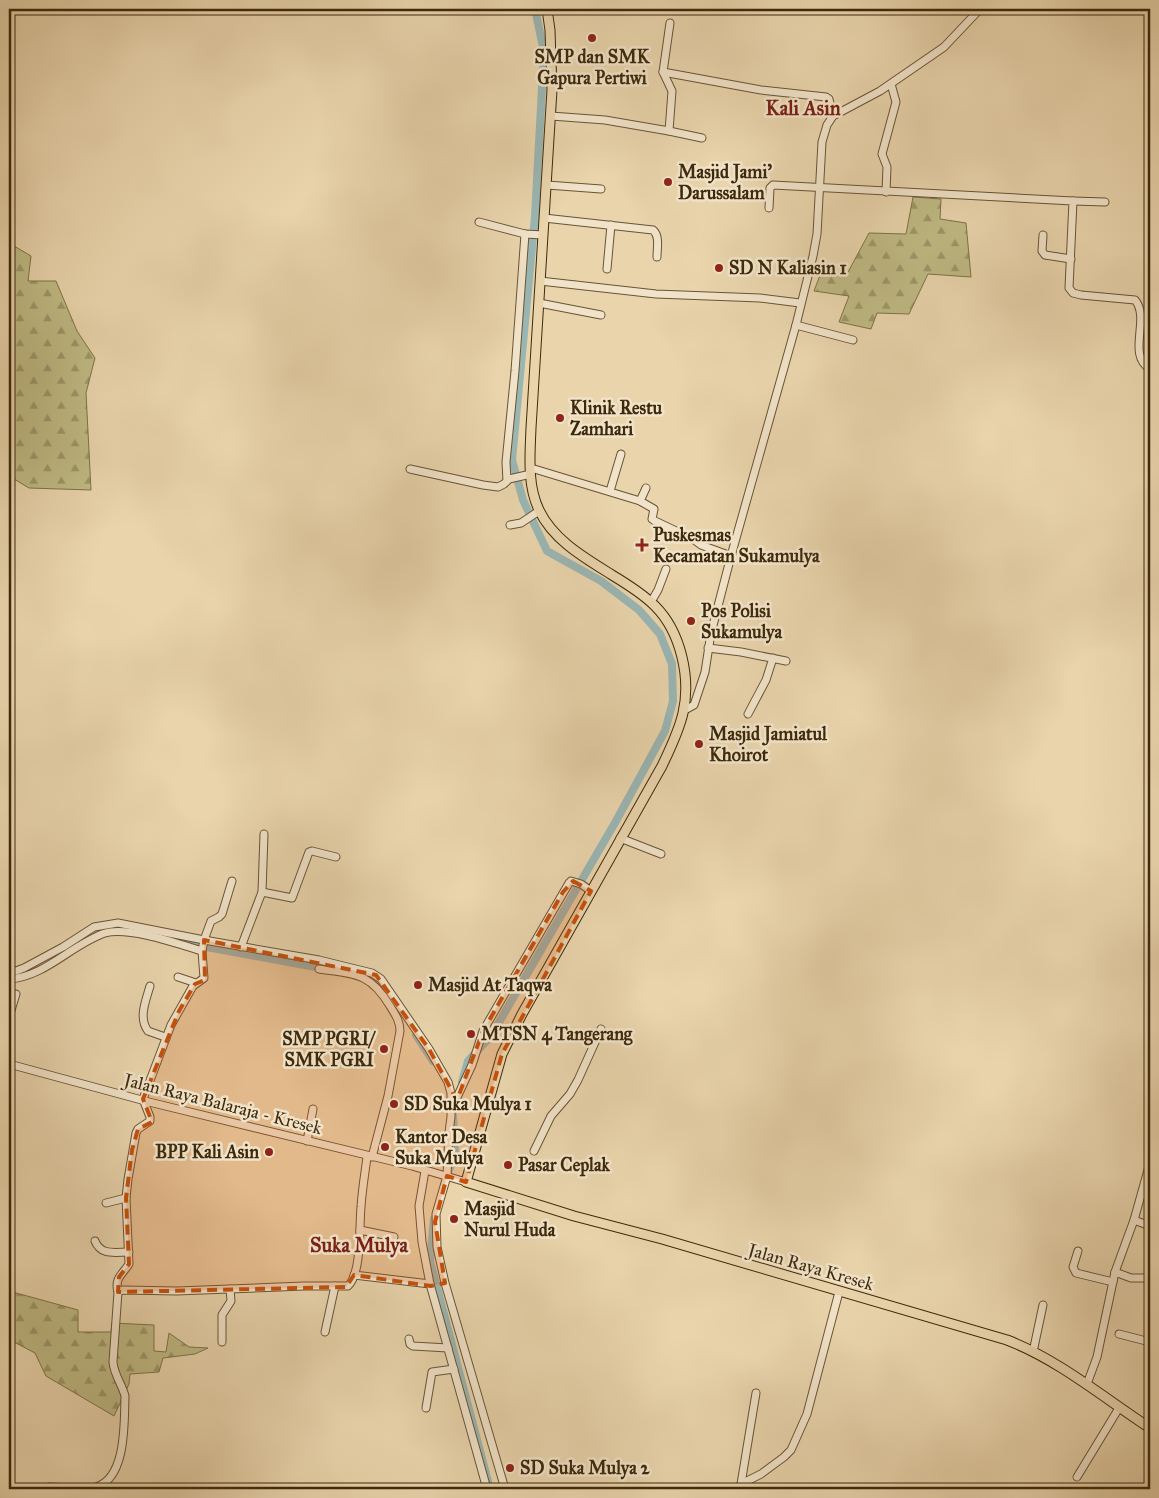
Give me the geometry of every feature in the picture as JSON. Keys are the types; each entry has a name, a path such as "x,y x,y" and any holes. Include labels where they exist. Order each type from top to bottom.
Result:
{"main road":[{"path":"466,1182 502,1054 522,1014 662,766 674,740 683,711 683,667 679,644 669,624 651,602 628,584 569,547 537,513 527,472 551,116 551,44 547,9"},
{"name":"Jalan Raya Kresek","path":"466,1182 574,1216 987,1333 1034,1352 1087,1384 1150,1428"}],"street":[{"path":"683,711 694,705 705,672 708,648 731,556 796,325 813,256 826,125 833,116 891,84 944,46 980,9"},
{"path":"669,131 673,96 663,72 670,23"},
{"path":"663,72 761,90 826,97 829,98 833,116"},
{"path":"886,192 887,167 882,154 896,102 891,84"},
{"path":"551,116 605,120 702,138"},
{"path":"546,185 602,189"},
{"path":"769,208 770,188 772,186 1105,202"},
{"path":"1073,201 1069,288 1073,293 1081,296 1135,300 1139,305 1140,358 1150,370"},
{"path":"544,218 653,230 658,237 657,257"},
{"path":"479,222 526,235 542,235"},
{"path":"607,269 611,225"},
{"path":"508,480 506,462 526,235"},
{"path":"1043,236 1042,252 1045,255 1071,259"},
{"path":"540,281 647,293 760,298 800,304"},
{"path":"539,303 602,315"},
{"path":"796,325 853,340"},
{"path":"610,491 622,454"},
{"path":"410,469 493,487 501,486 508,480 527,472 610,491 640,500 654,509 652,519 655,521 693,539 701,545 731,556"},
{"path":"640,500 646,488"},
{"path":"510,525 525,520 537,513"},
{"path":"651,602 666,569"},
{"path":"708,648 786,661"},
{"path":"748,714 766,680 773,658"},
{"path":"241,947 262,892 264,834"},
{"path":"620,838 661,854"},
{"path":"262,892 292,898 310,851 336,857"},
{"path":"178,977 196,983 202,981 204,977 203,946 211,920 222,914 232,881"},
{"path":"451,1109 463,1086 483,1031 563,892 571,881 591,891"},
{"path":"9,970 24,968 63,947 94,927 112,923 124,923 203,946"},
{"path":"9,979 29,974 52,963 96,937 120,931 203,946 241,947 357,969 372,973 381,979 429,1049 451,1093 445,1176 435,1222 438,1257 436,1284 448,1348 487,1489"},
{"path":"118,1292 123,1290 348,1286 351,1282 360,1242 360,1208 370,1157 388,1096 400,1030 399,1023 384,995 372,982 362,977 319,969"},
{"path":"49,1487 95,1489 105,1483 115,1469 121,1454 125,1396 113,1362 118,1277 129,1264 130,1252 126,1198 129,1172 136,1132 150,1119 143,1099 166,1037 196,983"},
{"path":"150,986 144,1011 144,1024 148,1032 166,1037"},
{"path":"9,1017 16,994"},
{"path":"534,1151 552,1116 570,1094 578,1080 601,1029"},
{"name":"Jalan Raya Balaraja - Kresek","path":"9,1064 445,1176"},
{"path":"307,1140 314,1109"},
{"path":"1087,1384 1097,1357 1108,1311 1112,1282 1134,1220 1150,1163"},
{"path":"428,1171 420,1191 419,1219 436,1284 505,1489"},
{"name":"Jalan Raya Kresek","path":"445,1176 466,1182"},
{"path":"106,1203 126,1198"},
{"path":"1134,1220 1150,1226"},
{"path":"360,1230 394,1237"},
{"path":"95,1241 101,1250 130,1252"},
{"path":"1078,1251 1073,1267 1076,1273 1112,1282"},
{"path":"1115,1272 1131,1278 1150,1278"},
{"path":"354,1275 436,1284"},
{"path":"325,1332 335,1286"},
{"path":"222,1342 222,1315 232,1301 230,1289"},
{"path":"739,1487 761,1474 791,1450 807,1414 840,1292"},
{"path":"1034,1352 1043,1305"},
{"path":"1118,1334 1150,1342"},
{"path":"409,1339 410,1344 413,1346 448,1348"},
{"path":"426,1408 432,1372 454,1369"},
{"path":"739,1487 756,1393"},
{"path":"1077,1476 1120,1408"}],"highlighted area":[{"path":"573,881 591,891 502,1054 466,1182 447,1176 435,1222 445,1283 431,1286 354,1275 346,1287 118,1292 119,1277 129,1264 126,1198 132,1150 138,1129 152,1122 143,1099 179,1011 195,984 205,980 204,940 376,975 429,1049 457,1100 483,1031 563,892"}],"green space":[{"path":"913,197 941,199 940,219 966,223 971,277 928,274 909,314 877,313 871,329 839,322 849,296 814,291 822,270 847,274 869,233 906,234"},
{"path":"9,243 31,256 28,281 56,281 77,331 95,358 86,393 91,490 29,488 9,476 9,445 14,432 9,403"},
{"path":"9,1291 78,1310 78,1332 111,1332 112,1323 154,1325 154,1351 166,1352 169,1333 189,1347 208,1348 195,1354 163,1358 159,1372 130,1374 129,1384 114,1416 46,1376 35,1353 14,1342 9,1330"}],"waterway":[{"path":"462,1082 468,1061 491,1036 616,821 665,731 673,701 672,664 660,634 639,610 601,581 547,551 523,500 512,460 535,216 544,52 535,9"},
{"path":"185,943 326,969"},
{"path":"9,974 24,975"},
{"path":"360,975 375,980 391,999"},
{"path":"416,1035 433,1061"},
{"path":"447,1175 455,1154 453,1115"},
{"path":"434,1219 430,1261 490,1489"}],"place":[{"name":"SMP dan SMK Gapura Pertiwi","path":"592,38"},
{"name":"Masjid Jami' Darussalam","path":"668,182"},
{"name":"SD N Kaliasin 1","path":"719,268"},
{"name":"Klinik Restu Zamhari","path":"560,418"},
{"name":"Puskesmas Kecamatan Sukamulya","path":"642,545"},
{"name":"Pos Polisi Sukamulya","path":"691,621"},
{"name":"Masjid Jamiatul Khoirot","path":"699,744"},
{"name":"Masjid At Taqwa","path":"418,985"},
{"name":"MTSN 4 Tangerang","path":"471,1034"},
{"name":"SMP PGRI/ SMK PGRI","path":"384,1049"},
{"name":"SD Suka Mulya 1","path":"394,1104"},
{"name":"Kantor Desa Suka Mulya","path":"385,1147"},
{"name":"BPP Kali Asin","path":"269,1152"},
{"name":"Pasar Ceplak","path":"508,1165"},
{"name":"Masjid Nurul Huda","path":"454,1219"},
{"name":"SD Suka Mulya 2","path":"510,1468"}],"district":[{"name":"Kali Asin","path":"803,108"},
{"name":"Suka Mulya","path":"359,1245"}]}
